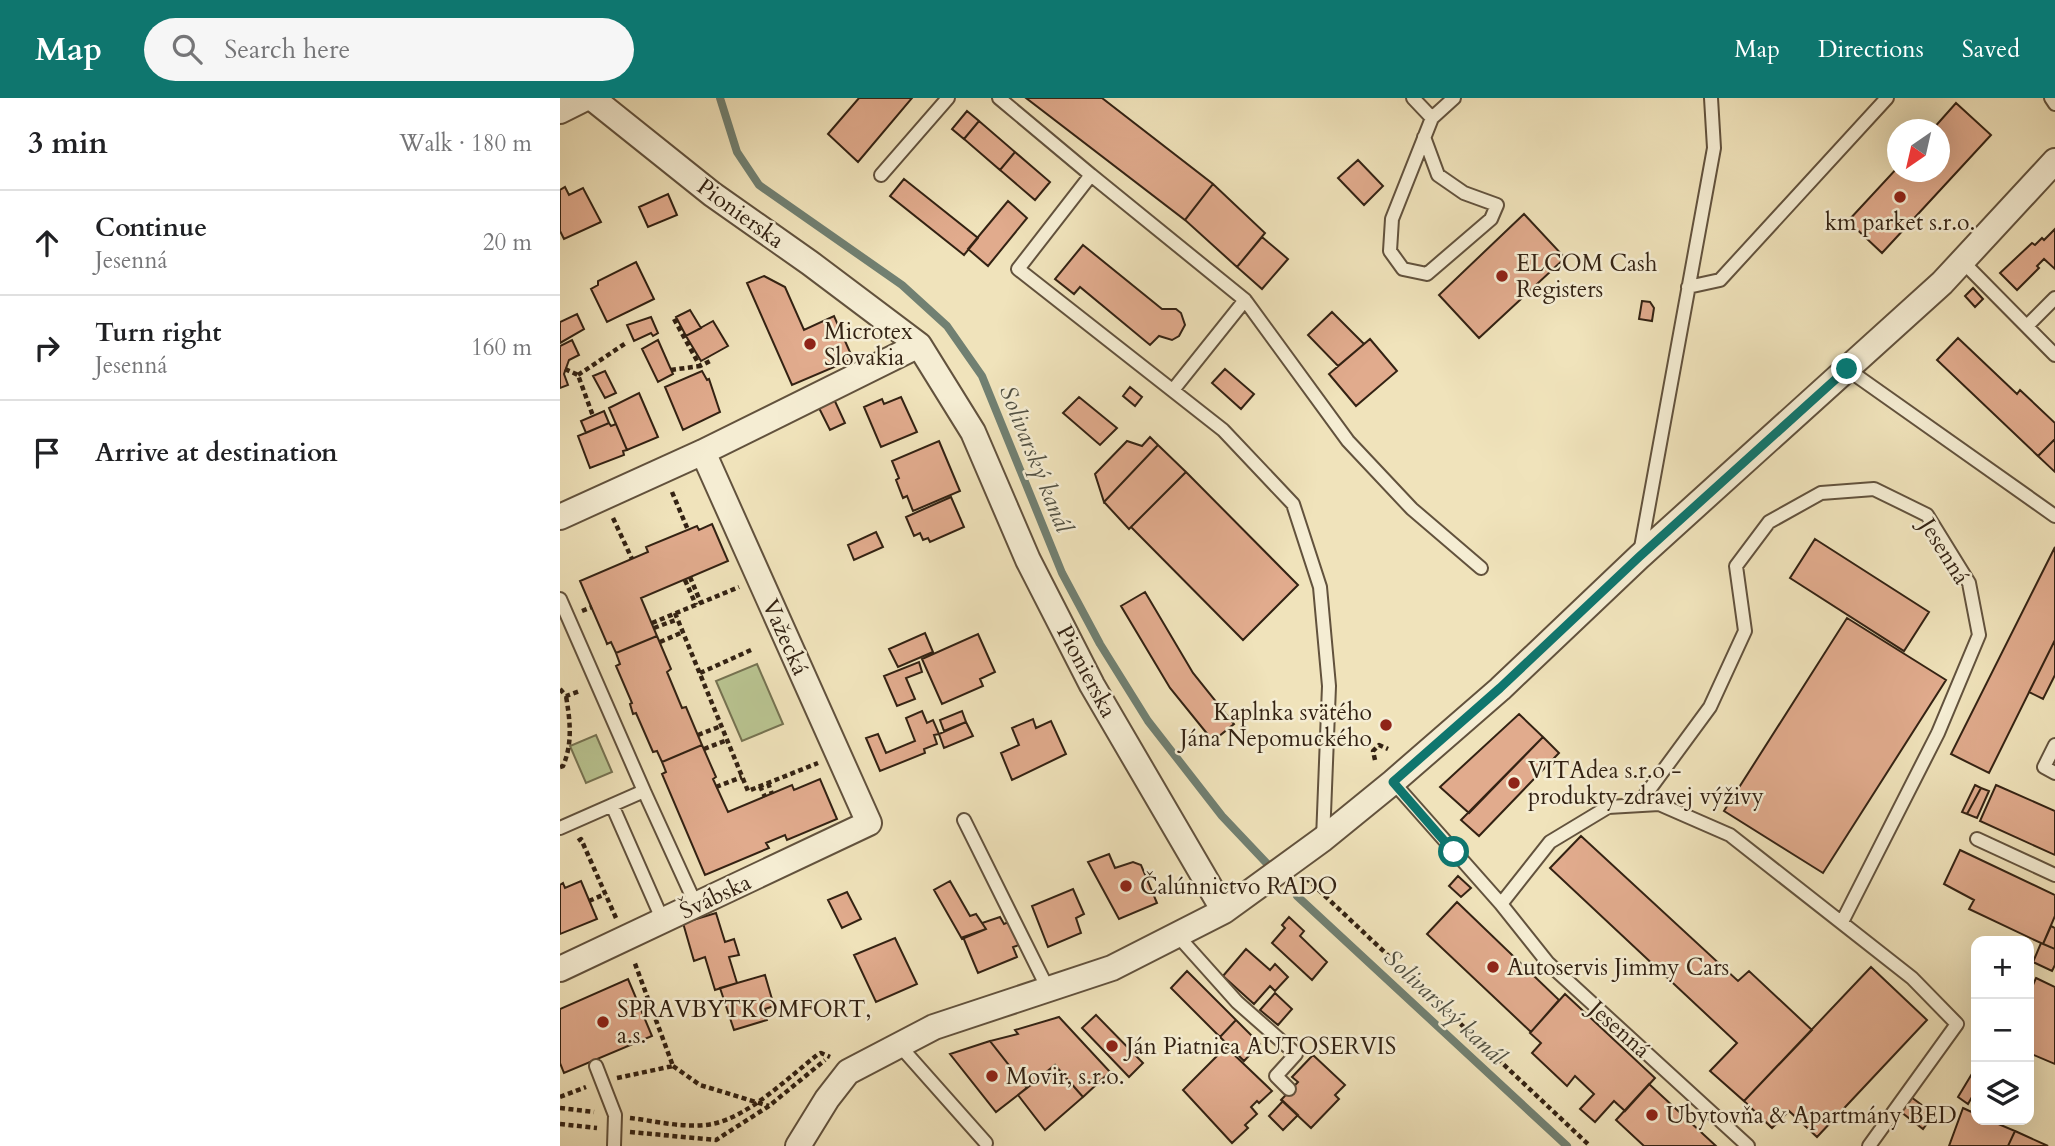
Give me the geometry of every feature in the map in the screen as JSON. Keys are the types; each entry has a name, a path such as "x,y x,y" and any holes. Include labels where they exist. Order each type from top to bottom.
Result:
{"street":[{"path":"560,111 586,98"},
{"name":"Pionierska","path":"592,98 712,194 919,345 973,432 1028,560 1093,685 1224,911"},
{"path":"798,1146 827,1099 848,1072 934,1027 1112,968 1224,911 1262,883 1296,869 1323,839 1500,688 1639,557 1942,283 2055,161"},
{"path":"560,517 703,452 919,345"},
{"name":"Važecká","path":"703,452 869,823"},
{"name":"Švábska","path":"560,969 623,933 663,921 869,823"}],"lane":[{"path":"881,175 948,98"},
{"path":"999,98 1245,300 1348,441 1412,509 1481,568"},
{"path":"1413,98 1432,118"},
{"path":"1424,137 1438,175 1464,193 1497,205 1491,219 1427,274 1403,269 1390,251 1392,219 1424,137 1432,118 1454,98"},
{"path":"1639,557 1714,148 1711,98"},
{"path":"1688,287 1720,280 1887,98"},
{"path":"2051,98 2055,104"},
{"path":"1091,176 1018,269 1223,430 1293,504 1320,587 1328,674 1323,839"},
{"path":"1962,261 2055,355"},
{"path":"2027,326 2055,298"},
{"path":"1173,390 1245,300"},
{"path":"1847,369 2055,516"},
{"name":"Jesenná","path":"1638,804 1710,707 1745,631 1736,566 1769,522 1821,493 1874,489 1927,515 1969,583 1979,635 1938,733 1842,922"},
{"path":"560,599 696,905"},
{"path":"2050,770 2055,745"},
{"name":"Jesenná","path":"1393,782 1501,904 1548,963 1748,1146"},
{"path":"560,828 644,791"},
{"path":"1501,904 1550,842 1608,807 1659,803 1730,835 1912,978 1957,1024 1870,1146"},
{"path":"612,805 663,921"},
{"path":"964,820 1048,989"},
{"path":"1978,839 2055,875"},
{"path":"1177,935 1237,1003 1296,1054 1276,1076 1289,1089"},
{"path":"899,1045 986,1143"},
{"path":"596,1066 615,1115 614,1146"}],"path":[{"path":"674,319 700,366"},
{"path":"578,375 626,343"},
{"path":"671,370 700,366 710,361"},
{"path":"565,369 578,375 593,416"},
{"path":"680,484 670,488 688,530"},
{"path":"611,513 632,559"},
{"path":"687,578 698,604"},
{"path":"653,626 760,579"},
{"path":"676,616 748,791 829,759"},
{"path":"660,642 683,632"},
{"path":"699,673 751,650"},
{"path":"560,766 563,766 569,751 570,722 566,696"},
{"path":"698,735 721,726"},
{"path":"704,749 727,740"},
{"path":"1375,760 1373,751 1379,746 1388,749"},
{"path":"716,787 742,777"},
{"path":"768,783 772,794"},
{"path":"760,786 765,797"},
{"path":"570,844 581,839 623,933 673,1066 700,1085 769,1106"},
{"path":"1296,869 1590,1146"},
{"path":"590,901 606,894"},
{"path":"560,1124 716,1140 769,1106 821,1062 842,1052"},
{"path":"560,1108 685,1126 711,1125 726,1120 757,1101 817,1055 821,1053 830,1058"},
{"path":"560,1097 601,1082 673,1066"}],"green space":[{"path":"757,664 783,724 742,741 716,681"},
{"path":"596,735 612,772 586,783 570,746"}],"building":[{"path":"859,98 912,98 858,162 828,134"},
{"path":"1026,98 1102,98 1213,184 1185,220"},
{"path":"1956,103 1991,135 1950,179 1950,119 1942,119"},
{"path":"967,111 979,121 964,139 952,129"},
{"path":"979,121 1015,152 1000,170 964,139"},
{"path":"1015,152 1050,182 1035,200 1000,170"},
{"path":"1358,160 1383,186 1364,205 1338,178"},
{"path":"904,179 978,238 964,255 890,196"},
{"path":"1887,179 1887,182 1948,182 1882,253 1848,221"},
{"path":"1213,184 1265,233 1237,267 1185,220"},
{"path":"565,187 569,195 583,188 601,222 564,239 560,231 560,190"},
{"path":"668,194 677,215 648,227 639,207"},
{"path":"1008,201 1027,218 988,266 968,249"},
{"name":"ELCOM Cash Registers","path":"1524,214 1565,258 1479,338 1439,295"},
{"path":"2055,229 2055,269 2044,259 2037,266 2039,268 2017,290 2000,273 2032,243 2035,245 2042,238 2044,240"},
{"path":"1262,237 1288,259 1262,289 1237,267"},
{"path":"1083,245 1162,309 1176,309 1181,313 1185,325 1179,336 1172,340 1159,336 1150,345 1080,287 1074,294 1055,279"},
{"path":"636,262 654,299 607,322 591,289 598,285 598,281"},
{"name":"Microtex Slovakia","path":"764,276 785,287 804,330 834,316 853,359 792,385 747,283"},
{"path":"1973,288 1983,299 1975,307 1965,296"},
{"path":"1642,301 1650,302 1654,308 1652,321 1639,319"},
{"path":"690,310 701,328 686,336 676,317"},
{"path":"1332,312 1364,344 1338,366 1308,335"},
{"path":"577,314 584,329 560,343 560,322"},
{"path":"651,317 658,333 653,336 651,333 634,341 627,325"},
{"path":"713,321 728,346 701,361 686,336"},
{"path":"1958,338 2017,394 2020,390 2055,423 2055,439 2038,456 1937,360"},
{"path":"1370,339 1397,371 1356,406 1329,374"},
{"path":"572,340 579,355 569,360 564,374 568,385 560,388 560,346"},
{"path":"658,340 673,374 658,382 642,349"},
{"path":"1225,369 1254,394 1241,409 1212,383"},
{"path":"605,371 616,393 605,398 593,376"},
{"path":"702,371 707,380 709,379 720,412 683,430 665,387"},
{"path":"1130,387 1142,397 1135,406 1123,396"},
{"path":"639,393 658,437 627,450 609,408"},
{"path":"833,397 845,423 830,430 817,404"},
{"path":"901,397 917,432 881,447 864,407 882,399 884,404"},
{"path":"1079,397 1117,428 1100,445 1063,413"},
{"path":"604,411 609,423 586,433 581,421"},
{"path":"609,423 611,426 616,424 627,450 623,451 624,455 590,468 578,436"},
{"path":"1150,437 1158,445 1104,502 1095,474 1127,441 1142,446"},
{"path":"2055,439 2055,472 2038,456"},
{"path":"939,441 960,491 913,511 907,496 903,498 892,461"},
{"path":"1158,445 1186,472 1129,529 1104,502"},
{"path":"1186,472 1298,585 1243,640 1131,527"},
{"path":"951,497 964,527 930,542 928,538 923,540 920,533 914,536 906,517"},
{"path":"712,524 728,561 641,598 657,636 616,653 611,642 607,644 580,581 648,552 646,547 697,526 699,530"},
{"path":"876,532 883,547 854,560 848,545"},
{"path":"1815,539 1929,612 1904,651 1790,578"},
{"path":"2055,547 2055,640 1989,773 1951,754"},
{"path":"1145,592 1193,673 1234,724 1213,741 1170,688 1121,606"},
{"path":"1847,618 1946,680 1823,873 1724,811"},
{"path":"925,633 933,652 898,667 889,649"},
{"path":"978,634 995,672 980,679 983,686 942,704 922,659"},
{"path":"657,636 671,669 667,672 702,745 662,762 657,751 653,752 636,713 633,714 632,703 616,666 620,664 616,653"},
{"path":"2055,640 2055,675 2043,699 2029,692"},
{"path":"919,662 922,672 906,678 915,699 897,706 884,676"},
{"path":"922,711 927,723 933,720 939,734 934,735 937,744 924,749 925,753 880,771 866,738 878,734 886,753 915,741 906,718"},
{"path":"962,711 966,722 944,731 940,720"},
{"path":"1519,714 1543,737 1469,813 1440,787"},
{"path":"1033,719 1036,728 1051,721 1066,754 1012,780 1001,753 1019,745 1012,728"},
{"path":"966,722 973,736 944,748 939,734"},
{"name":"VITAdea s.r.o - produkty zdravej výživy","path":"1543,737 1559,753 1479,836 1461,820"},
{"path":"702,745 728,812 792,785 794,790 820,779 837,819 787,840 785,835 766,843 769,848 705,875 662,774 666,772 662,762"},
{"path":"1975,785 1981,788 1967,814 1962,812"},
{"path":"1996,785 2055,811 2055,855 1980,821"},
{"path":"1981,788 1989,791 1977,818 1967,814"},
{"path":"1581,836 1738,981 1749,971 1812,1030 1744,1101 1710,1071 1737,1043 1550,868"},
{"path":"1960,850 2055,895 2055,916 2043,944 2034,940 2034,936 2026,936 1969,909 1974,900 1944,884"},
{"name":"Čalúnnictvo RADO","path":"1109,854 1115,868 1133,862 1141,865 1157,903 1119,919 1088,862"},
{"path":"1458,876 1471,888 1461,897 1449,886"},
{"path":"581,881 597,919 560,934 560,885 563,883 565,888"},
{"path":"950,881 970,916 976,914 986,929 962,939 934,890"},
{"path":"1073,889 1084,914 1076,918 1081,933 1048,947 1032,906"},
{"path":"847,892 861,919 842,928 828,900"},
{"name":"Autoservis Jimmy Cars","path":"1457,902 1559,1000 1531,1032 1427,934"},
{"path":"716,913 725,942 734,939 739,955 729,957 737,983 715,990 705,957 694,961 683,923"},
{"path":"1000,917 1004,924 1011,921 1022,944 1013,947 1017,957 978,973 963,937 986,929 982,923"},
{"path":"1289,917 1304,931 1300,936 1327,962 1312,980 1272,943 1285,928 1282,925"},
{"path":"2051,926 2055,928 2055,949 2043,944"},
{"path":"895,938 917,984 876,1002 854,955"},
{"path":"2041,943 2055,949 2055,965 2052,971 2034,962"},
{"path":"1246,949 1270,970 1275,964 1288,977 1275,991 1270,986 1254,1004 1223,976"},
{"path":"1871,967 1927,1020 1817,1137 1789,1111 1772,1128 1744,1101"},
{"path":"1187,971 1236,1020 1220,1037 1171,988"},
{"path":"765,975 774,1006 765,1009 767,1020 734,1030 720,988"},
{"path":"2036,978 2055,987 2055,1064 2034,1055"},
{"name":"SPRAVBYTKOMFORT, a.s.","path":"628,979 652,1036 564,1073 560,1063 560,1009"},
{"path":"1275,993 1292,1009 1278,1025 1260,1010"},
{"path":"1565,994 1655,1078 1625,1111 1614,1101 1595,1122 1580,1109 1594,1094 1575,1076 1567,1086 1532,1053 1541,1043 1530,1033"},
{"name":"Ján Piatnica AUTOSERVIS","path":"1096,1015 1143,1063 1129,1077 1082,1028"},
{"path":"1059,1017 1110,1072 1083,1097 1055,1065 1027,1088 990,1041 1018,1034 1015,1030"},
{"path":"1236,1020 1260,1044 1244,1061 1220,1037"},
{"name":"Movir, s.r.o.","path":"990,1041 1027,1088 996,1112 950,1054"},
{"path":"1226,1047 1272,1091 1251,1107 1257,1114 1245,1125 1248,1128 1232,1143 1183,1090"},
{"path":"1313,1055 1345,1085 1335,1095 1339,1099 1311,1128 1281,1100 1298,1082 1292,1077"},
{"path":"1055,1065 1083,1097 1045,1130 1018,1095"},
{"path":"1971,1075 1971,1099 1968,1104 1958,1097"},
{"name":"Ubytovňa & Apartmány BED","path":"1649,1084 1716,1146 1644,1146 1616,1120"},
{"path":"1911,1097 1934,1114 1923,1129 1901,1112"},
{"path":"1283,1101 1298,1115 1283,1130 1269,1116"},
{"path":"1963,1108 1971,1112 1971,1125 2001,1125 2015,1131 2008,1146 1949,1146"},
{"path":"2015,1131 2048,1146 2008,1146"}],"waterway":[{"name":"Solivarský kanál","path":"720,98 737,152 759,185 902,285 947,326 982,376 1062,573 1100,644 1148,721 1222,816 1274,871"},
{"name":"Solivarský kanál","path":"1297,896 1567,1146"}],"place":[{"name":"km parket s.r.o.","path":"1900,197"},
{"name":"ELCOM Cash Registers","path":"1502,276"},
{"name":"Microtex Slovakia","path":"810,344"},
{"name":"Kaplnka svätého Jána Nepomuckého","path":"1386,725"},
{"name":"VITAdea s.r.o - produkty zdravej výživy","path":"1514,783"},
{"name":"Čalúnnictvo RADO","path":"1126,886"},
{"name":"Autoservis Jimmy Cars","path":"1493,967"},
{"name":"SPRAVBYTKOMFORT, a.s.","path":"603,1022"},
{"name":"Ján Piatnica AUTOSERVIS","path":"1112,1046"},
{"name":"Movir, s.r.o.","path":"992,1076"},
{"name":"Ubytovňa & Apartmány BED","path":"1652,1115"}],"route":[{"path":"1454,852 1393,782 1500,688 1639,557 1847,369"}]}
